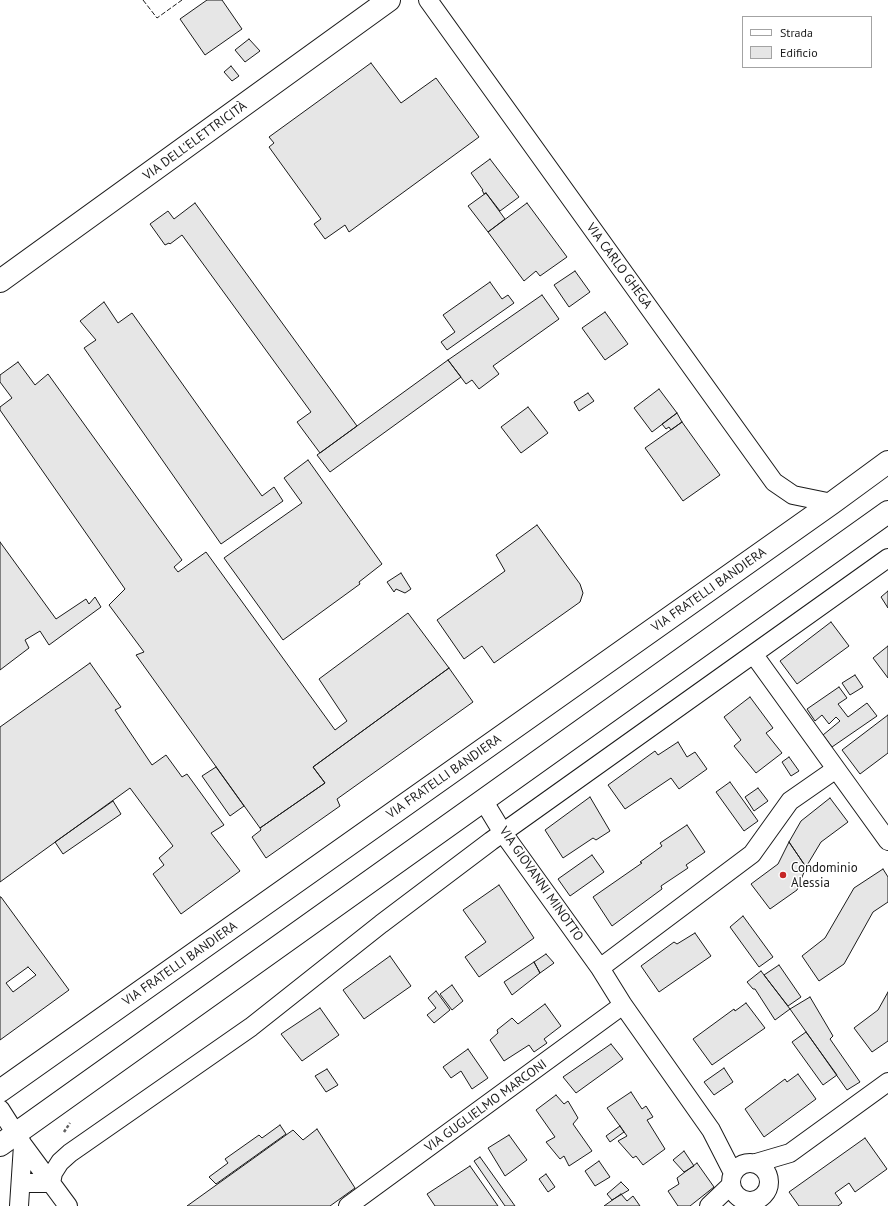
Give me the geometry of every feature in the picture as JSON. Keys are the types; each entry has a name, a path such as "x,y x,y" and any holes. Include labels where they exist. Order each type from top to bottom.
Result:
{"main road":[{"name":"VIA DELL'ELETTRICITÀ","path":"0,281 389,0"},
{"name":"VIA FRATELLI BANDIERA","path":"0,1091 888,462"},
{"path":"13,1141 483,800 888,512"}],"street":[{"name":"VIA CARLO GHEGA","path":"428,0 774,482 793,495 832,503"},
{"path":"51,1183 53,1173 60,1162 70,1153 250,1027 380,924 503,833 888,558"},
{"path":"754,654 836,769 882,821 888,841"},
{"path":"600,968 752,854 790,802 836,769"},
{"name":"VIA GIOVANNI MINOTTO","path":"483,800 503,833 600,968 623,1005 711,1130"},
{"name":"VIA GUGLIELMO MARCONI","path":"348,1206 623,1005"},
{"path":"710,1206 732,1180 741,1165 790,1153 888,1082"},
{"path":"0,1109 13,1141 21,1183 19,1206"},
{"path":"711,1130 751,1163 764,1168 768,1172 771,1192"},
{"path":"711,1130 732,1180 733,1191 744,1203 760,1199 771,1192 790,1153"},
{"path":"13,1141 51,1183 68,1206"},
{"path":"21,1183 51,1183"}],"building":[{"path":"207,0 222,0 242,29 205,55 180,19"},
{"path":"249,39 260,51 245,62 235,50"},
{"path":"371,63 401,103 436,78 479,137 349,232 345,225 325,239 314,224 321,219 269,147 274,143 269,137"},
{"path":"231,66 239,76 232,81 224,72"},
{"path":"490,159 519,197 500,211 486,193 484,194 483,190 471,173"},
{"path":"486,193 505,219 488,232 468,206"},
{"path":"195,203 357,426 320,453 297,422 311,412 182,235 170,244 165,245 150,224 168,211 174,219"},
{"path":"527,203 567,257 540,276 536,271 524,281 488,232"},
{"path":"575,271 590,292 569,307 554,285"},
{"path":"490,282 502,299 508,295 514,303 447,350 441,342 455,332 443,315"},
{"path":"542,295 559,319 493,366 499,374 479,389 472,380 466,384 448,360"},
{"path":"104,302 118,323 132,313 262,496 274,487 283,501 221,544 84,348 96,340 80,321"},
{"path":"605,312 628,344 605,360 582,328"},
{"path":"448,360 461,377 330,472 317,455"},
{"path":"18,362 35,385 48,374 182,560 174,567 178,572 206,552 335,730 347,721 319,679 408,613 449,668 313,767 325,783 260,828 136,655 144,652 109,605 125,589 0,410 0,407 12,398 0,382 0,375"},
{"path":"659,389 677,413 652,432 634,408"},
{"path":"588,393 594,401 579,411 574,402"},
{"path":"528,407 548,433 521,453 501,427"},
{"path":"677,413 682,422 671,430 669,427 666,429 662,424"},
{"path":"682,422 720,475 683,501 645,448"},
{"path":"308,460 382,564 359,582 360,584 283,640 224,558 302,503 284,478"},
{"path":"537,525 580,584 583,593 580,602 494,663 482,646 464,659 437,620 505,571 496,555"},
{"path":"0,542 56,619 86,599 89,604 95,597 101,607 49,645 40,631 25,640 29,648 0,670"},
{"path":"401,573 411,589 405,593 396,589 394,592 387,582"},
{"path":"888,591 888,608 881,597"},
{"path":"831,622 849,646 797,684 780,661"},
{"path":"888,646 888,678 873,658"},
{"path":"90,663 121,707 115,710 152,765 166,755 182,777 187,774 224,825 211,833 240,871 181,914 153,874 164,865 159,858 173,846 130,788 0,882 0,727"},
{"path":"449,668 473,702 337,799 340,806 266,858 252,837 261,830 260,828 325,783 313,767"},
{"path":"855,675 863,687 850,695 842,683"},
{"path":"839,687 847,698 838,704 848,717 867,703 877,716 832,747 823,735 840,721 836,717 829,724 822,715 815,721 807,709"},
{"path":"750,697 773,728 766,733 782,753 756,773 734,746 741,740 724,717"},
{"path":"888,715 888,753 860,774 842,750"},
{"path":"678,742 687,757 695,752 707,769 679,789 671,778 625,809 608,785 655,751 658,755"},
{"path":"789,757 799,771 791,776 782,762"},
{"path":"216,767 244,806 230,816 202,776"},
{"path":"730,782 758,821 744,831 716,792"},
{"path":"758,788 768,801 754,811 745,797"},
{"path":"590,797 610,831 596,840 593,838 563,858 545,830"},
{"path":"830,798 848,822 821,842 806,867 789,842 801,821"},
{"path":"113,801 121,814 63,854 55,842"},
{"path":"687,825 705,852 686,865 688,868 661,886 662,889 612,926 593,897 642,863 640,862 662,846 660,843"},
{"name":"Condominio Alessia","path":"789,842 806,867 797,890 770,909 751,884 778,864"},
{"path":"592,855 604,872 570,896 558,879"},
{"path":"883,869 888,877 888,902 873,912 844,964 819,981 802,956 825,938 854,888"},
{"path":"499,885 534,938 479,977 465,957 486,942 463,910"},
{"path":"0,897 1,897 69,990 0,1040","holes":["28,967 36,975 13,992 6,983"]},
{"path":"743,916 773,957 759,967 730,927"},
{"path":"695,933 711,956 659,992 641,966 674,942 677,944"},
{"path":"546,954 554,963 540,973 534,962"},
{"path":"390,956 411,986 364,1019 343,990"},
{"path":"534,962 540,973 512,995 504,982"},
{"path":"779,965 801,997 788,1006 764,975"},
{"path":"761,971 790,1009 775,1020 755,989 753,989 747,982"},
{"path":"452,985 463,1001 452,1010 440,994"},
{"path":"436,991 450,1010 434,1023 427,1015 436,1008 428,998"},
{"path":"888,992 888,1041 872,1052 854,1028 878,1010"},
{"path":"810,997 833,1036 830,1039 860,1082 847,1090 790,1009"},
{"path":"746,1003 765,1028 712,1065 693,1039 734,1009 735,1011"},
{"path":"545,1004 561,1026 544,1039 547,1043 534,1052 529,1045 504,1061 490,1040 498,1033 497,1030 512,1018 518,1024"},
{"path":"320,1008 339,1035 302,1061 281,1034"},
{"path":"806,1032 837,1075 823,1085 792,1042"},
{"path":"611,1044 623,1059 576,1093 563,1077"},
{"path":"468,1049 488,1078 472,1089 461,1071 451,1078 443,1067"},
{"path":"724,1068 733,1082 714,1095 704,1082"},
{"path":"327,1069 338,1085 326,1092 315,1076"},
{"path":"798,1074 816,1099 764,1137 745,1109 785,1079 787,1082"},
{"path":"631,1092 642,1109 646,1106 653,1117 647,1120 665,1149 643,1165 636,1156 633,1158 618,1141 627,1136 607,1108"},
{"path":"556,1095 564,1104 568,1101 578,1118 573,1124 592,1151 569,1166 564,1156 560,1159 546,1142 555,1137 536,1110"},
{"path":"280,1125 286,1134 216,1184 209,1177 228,1163 225,1159 259,1135 262,1138"},
{"path":"620,1126 624,1132 610,1142 606,1136"},
{"path":"317,1129 355,1188 330,1206 187,1206 293,1130 303,1140"},
{"path":"509,1135 527,1160 505,1176 488,1148"},
{"path":"865,1138 887,1169 855,1192 849,1183 835,1193 842,1203 838,1206 799,1206 789,1192"},
{"path":"684,1151 694,1166 684,1172 673,1160"},
{"path":"480,1157 515,1206 505,1206 474,1161"},
{"path":"599,1161 610,1177 595,1186 585,1171"},
{"path":"697,1163 714,1187 690,1206 678,1206 668,1191 679,1184 677,1178"},
{"path":"470,1166 498,1206 435,1206 427,1194"},
{"path":"546,1174 555,1187 548,1192 539,1179"},
{"path":"621,1182 629,1190 612,1200 607,1194"},
{"path":"621,1194 627,1201 633,1196 640,1206 604,1206"}],"fence":[{"path":"143,0 157,18 182,0"}],"place":[{"name":"Condominio Alessia","path":"783,875"}]}
